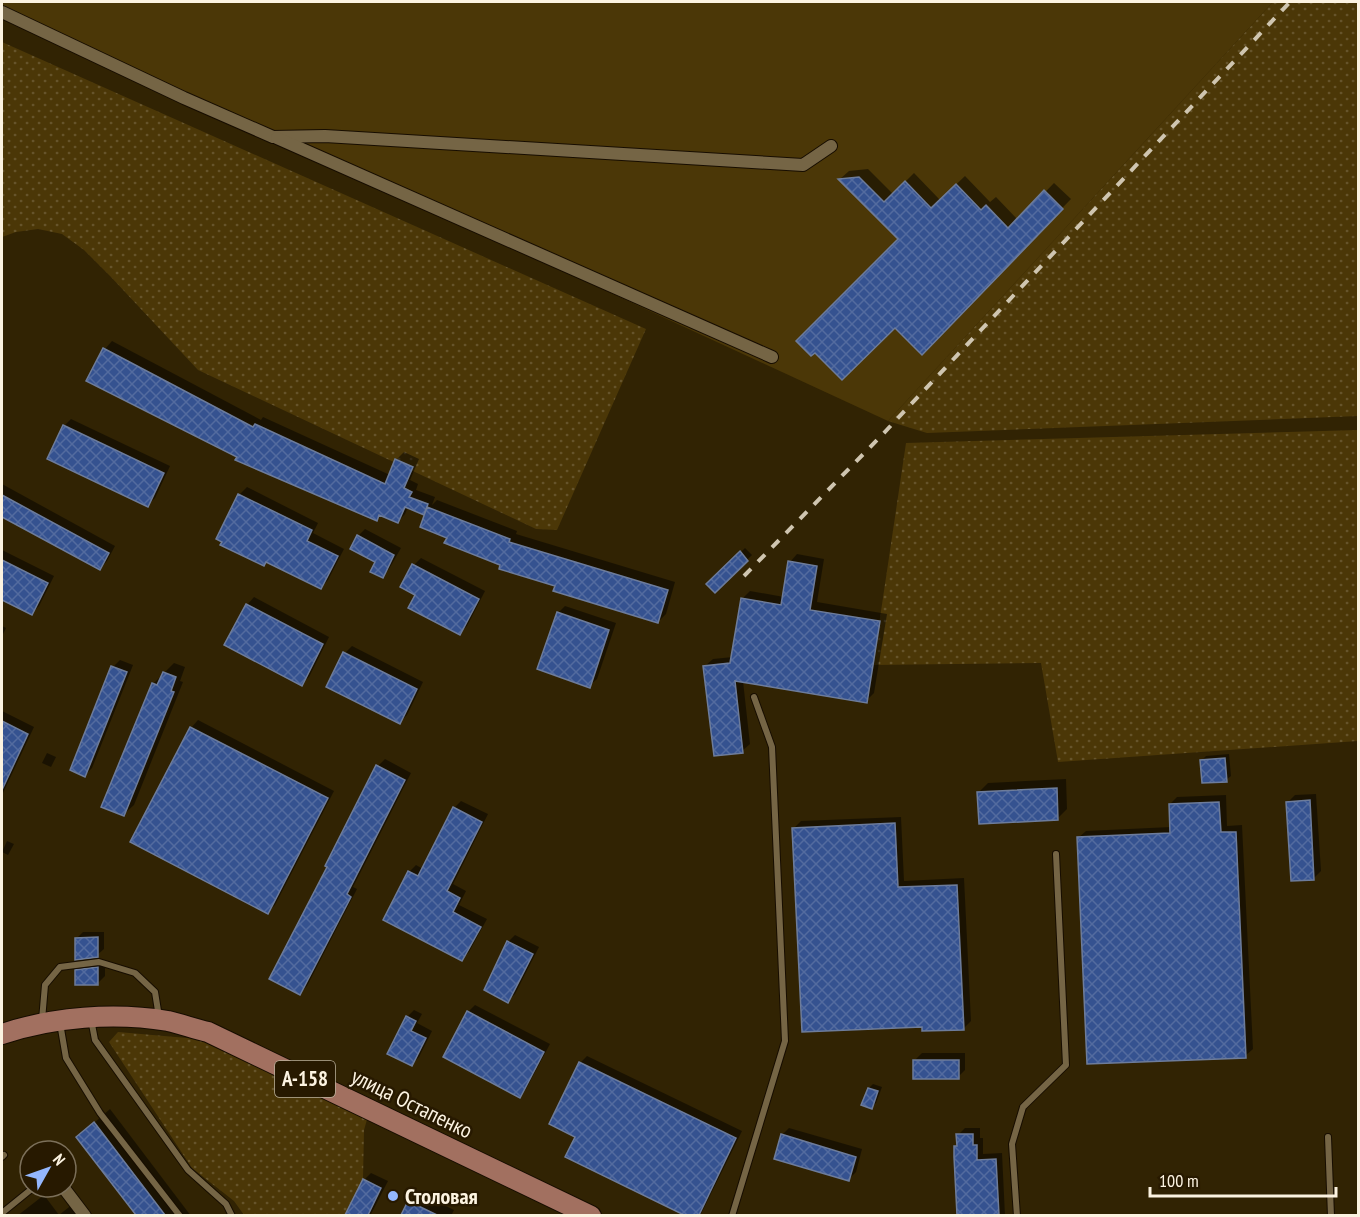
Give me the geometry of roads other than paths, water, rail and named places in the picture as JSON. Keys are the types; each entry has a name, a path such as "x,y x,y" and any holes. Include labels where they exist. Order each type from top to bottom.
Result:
{"main road":[{"name":"улица Остапенко","path":"2,1034 51,1023 111,1016 160,1020 208,1032 591,1215"}],"street":[{"path":"2,12 183,98 772,357"},
{"path":"273,137 325,136 803,165 831,146"},
{"path":"72,1199 85,1215"}],"lane":[{"path":"732,1215 785,1041 772,747 754,697"},
{"path":"1017,1215 1012,1144 1023,1107 1066,1065 1056,854"},
{"path":"160,1020 155,992 135,973 99,962 60,967 45,985 42,1011 51,1023 66,1058 100,1113 180,1215"},
{"path":"91,1018 95,1040 188,1170 226,1204 232,1215"},
{"path":"1328,1137 1331,1215"},
{"path":"2,1213 19,1199"}],"railway":[{"path":"744,576 882,435 1290,2"}],"place":[{"name":"Столовая","path":"393,1196"}]}
